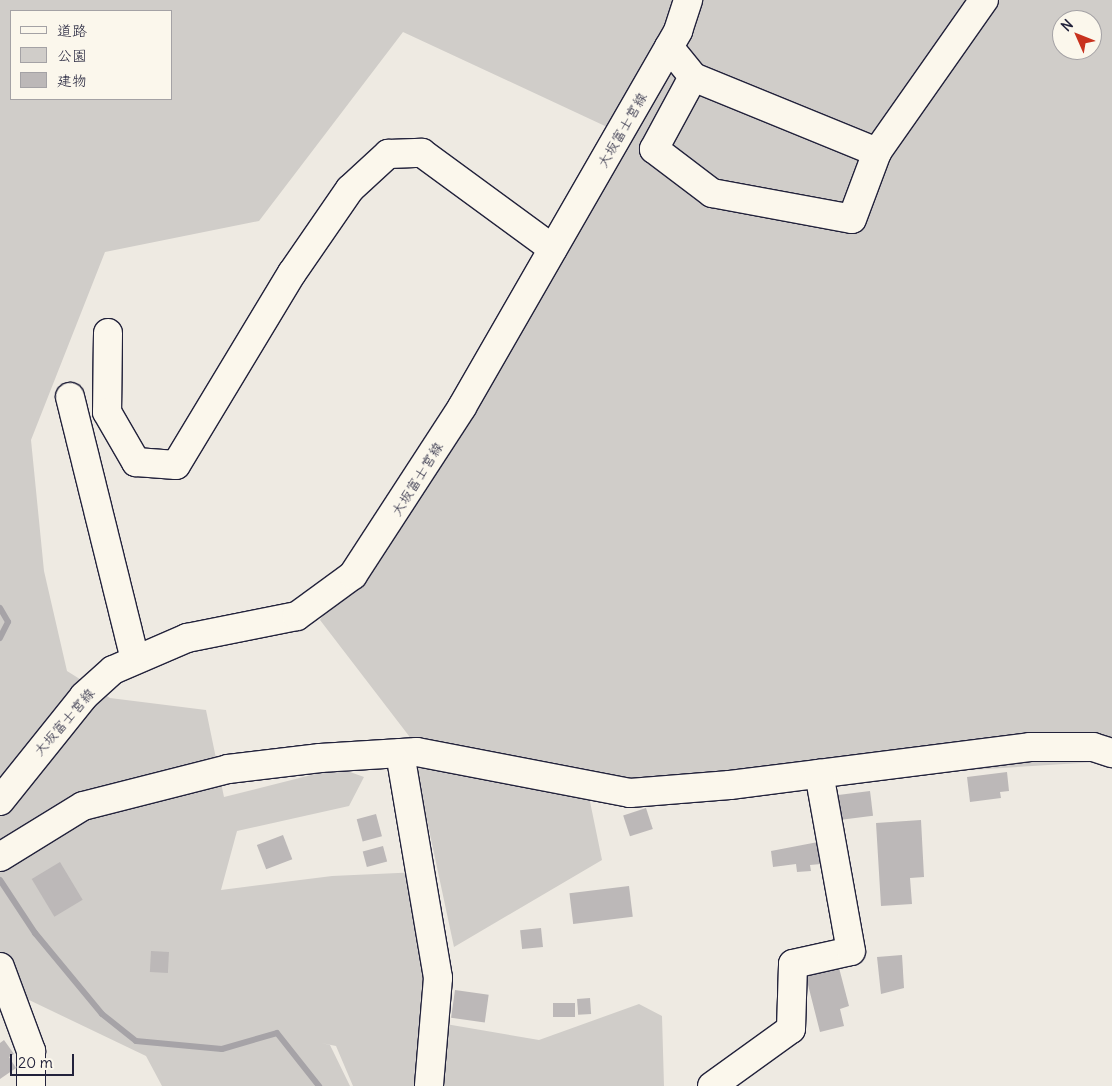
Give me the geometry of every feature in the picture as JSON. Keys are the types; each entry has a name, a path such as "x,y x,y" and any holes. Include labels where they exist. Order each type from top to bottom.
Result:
{"street":[{"name":"大坂富士宮線","path":"0,800 84,696 113,670 135,658 187,638 297,616 353,575 462,407 669,47 688,0"},
{"path":"693,77 654,149 712,193 852,220 877,152 984,0"},
{"path":"669,47 693,77 877,152"},
{"path":"108,332 107,412 136,462 176,464 292,273 350,189 388,154 422,152 553,248"},
{"path":"70,397 135,658"},
{"path":"1,856 83,806 128,794 228,769 400,753 416,752 630,793 819,774 1030,747 1093,747 1112,753"},
{"path":"400,753 438,978 429,1086"},
{"path":"712,1086 791,1029 793,964 851,951 819,774"},
{"path":"0,966 31,1051 31,1086"}],"green space":[{"path":"0,0 1112,0 1112,761 717,786 587,787 602,860 454,947 409,736 320,620 620,133 403,32 259,221 105,252 31,440 44,571 67,671 110,698 206,710 224,797 339,768 364,777 349,806 237,831 221,890 332,876 420,872 434,1022 539,1040 639,1004 662,1016 664,1086 353,1086 336,1046 321,1043 330,1045 350,1086 162,1086 146,1056 27,999 0,963"}],"building":[{"path":"1007,772 1009,791 1000,792 1001,798 970,802 967,777"},
{"path":"870,791 873,816 841,820 838,795"},
{"path":"646,808 653,829 630,836 623,815"},
{"path":"376,814 382,836 363,841 357,819"},
{"path":"921,820 924,877 910,878 912,904 881,906 876,823"},
{"path":"283,835 292,859 266,869 257,845"},
{"path":"818,842 821,864 810,865 811,871 797,872 796,864 773,867 771,851"},
{"path":"383,846 387,861 367,867 363,851"},
{"path":"60,862 83,900 54,917 32,879"},
{"path":"629,886 633,917 573,924 569,893"},
{"path":"541,928 543,947 522,949 520,930"},
{"path":"151,951 169,952 168,973 150,972"},
{"path":"902,955 904,988 881,994 877,957"},
{"path":"838,964 849,1006 840,1009 844,1026 820,1032 805,973"},
{"path":"455,990 489,995 485,1022 451,1018"},
{"path":"590,998 591,1014 578,1015 577,999"},
{"path":"553,1003 575,1003 575,1017 553,1017"},
{"path":"4,1040 14,1054 9,1057 16,1068 0,1079 0,1043"}],"waterway":[{"path":"0,608 8,622 0,638"},
{"path":"0,880 35,933 102,1014 136,1041 222,1049 277,1033 319,1086"}]}
